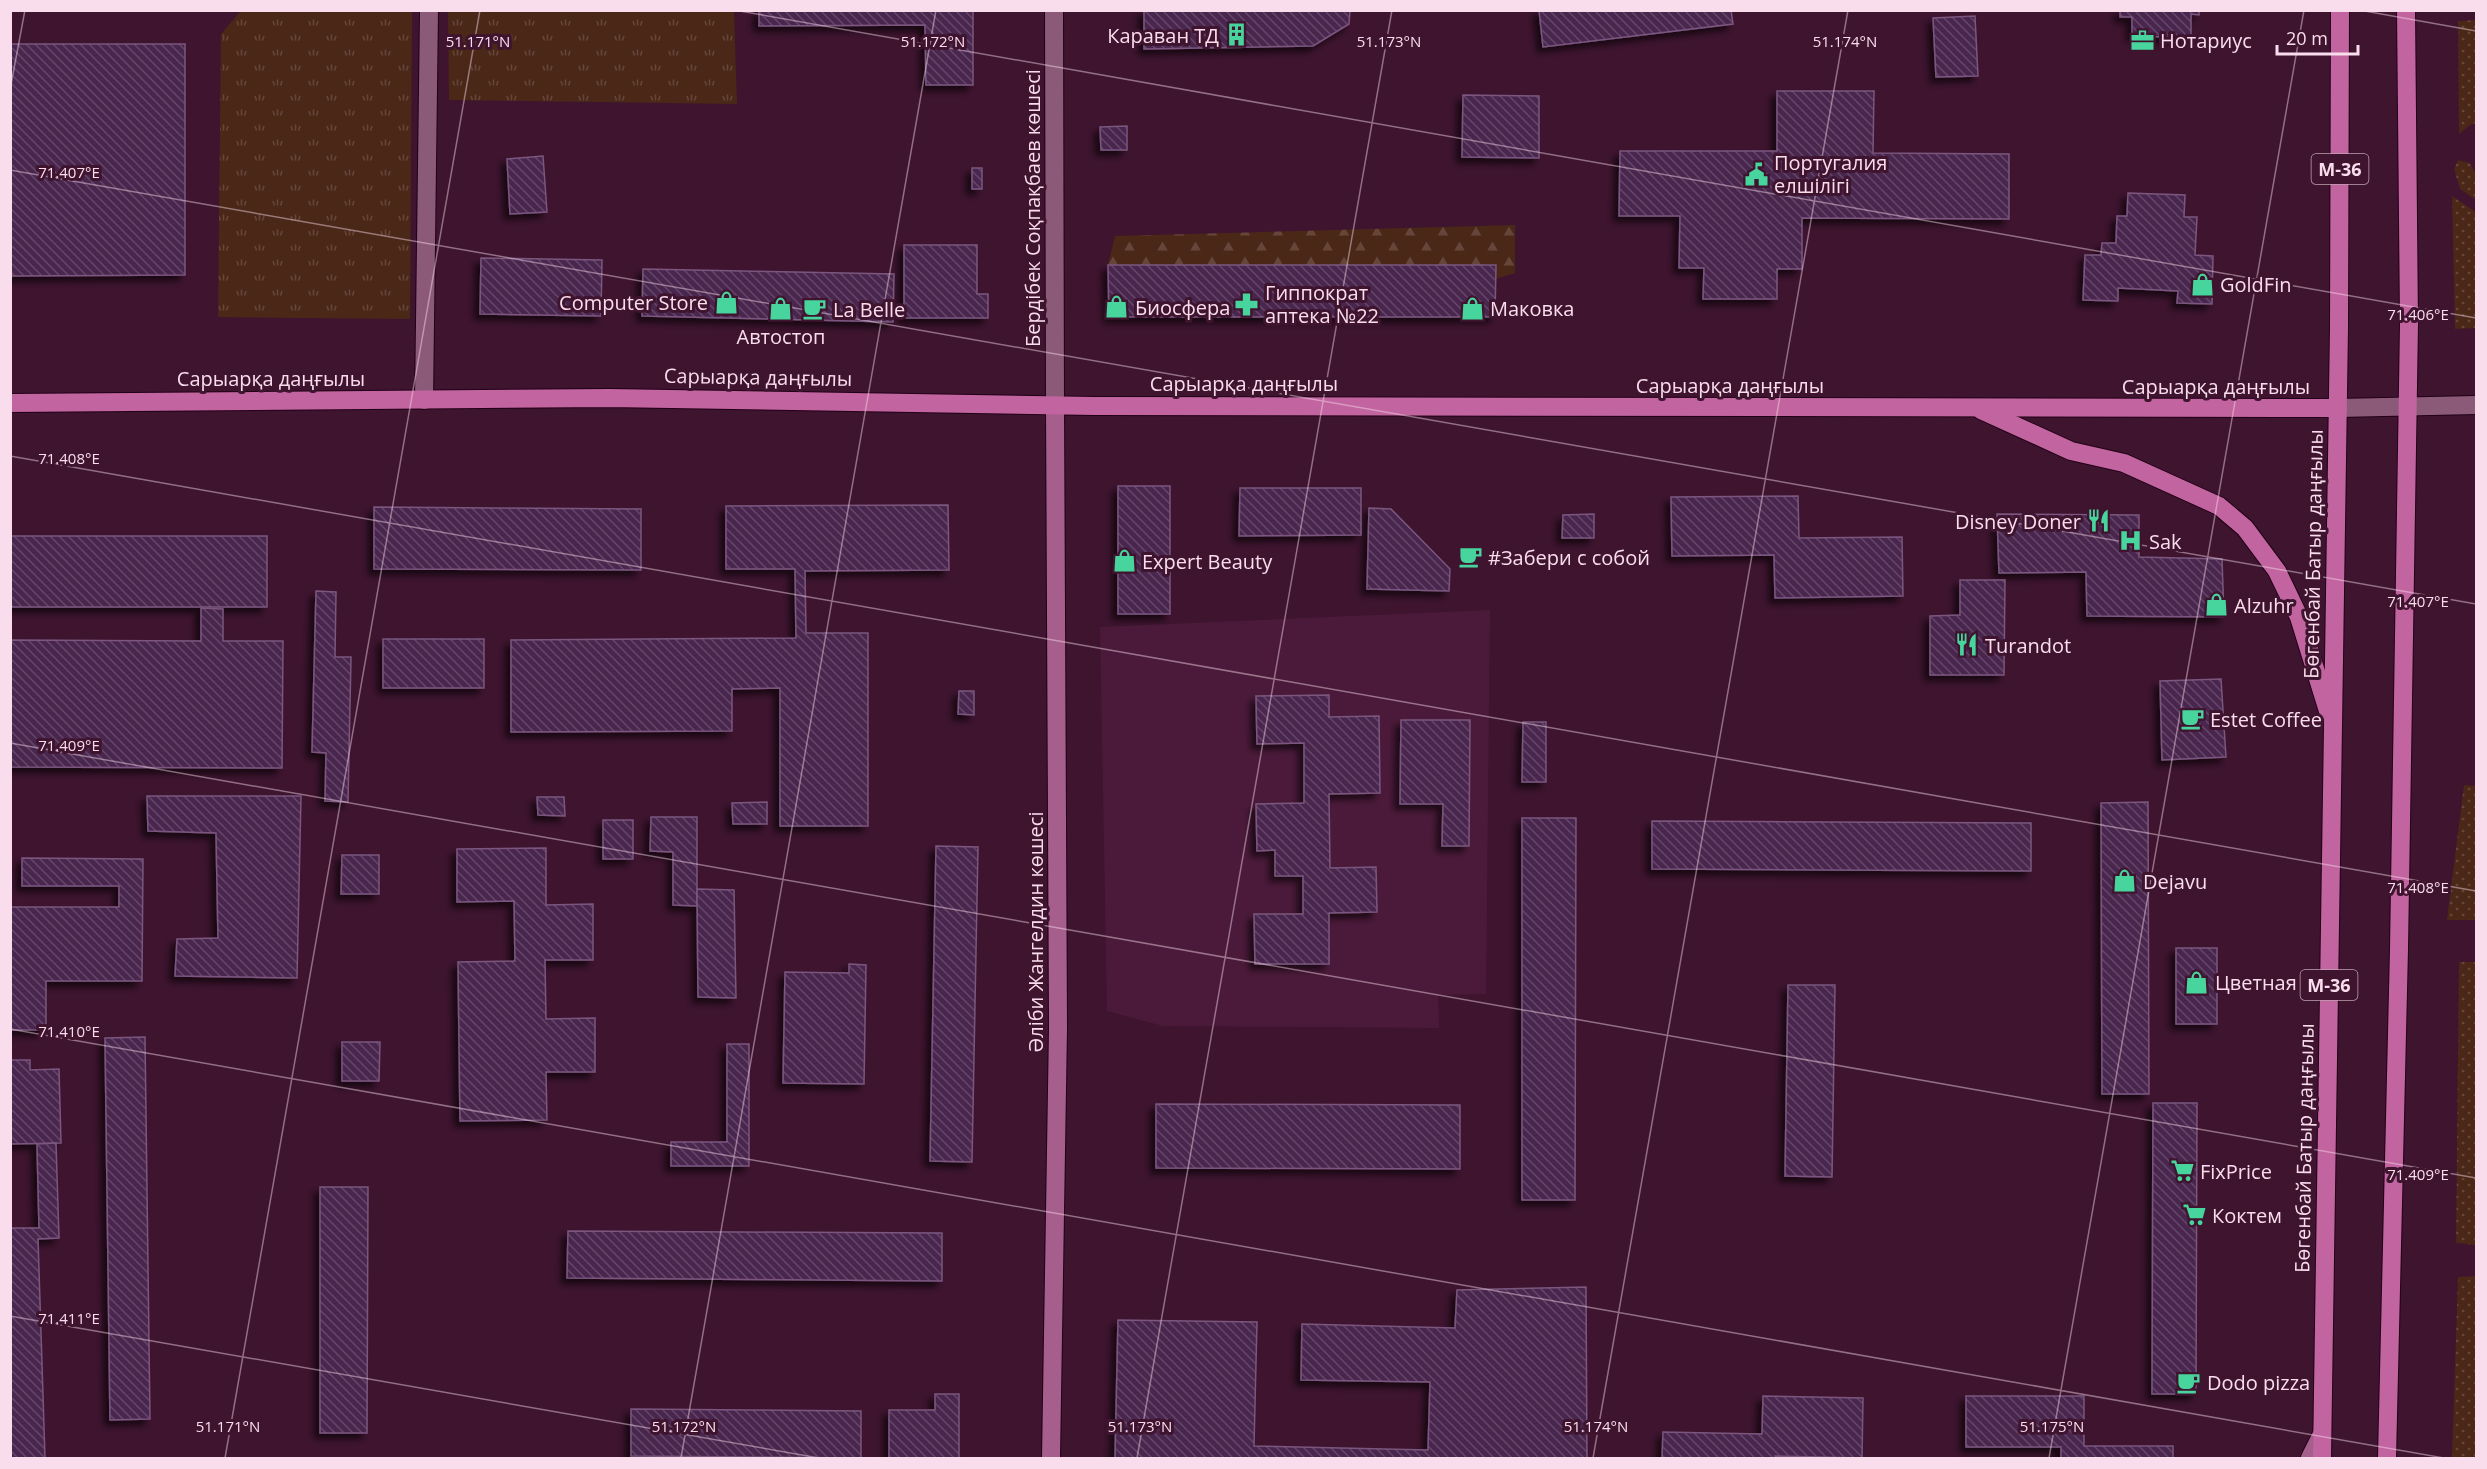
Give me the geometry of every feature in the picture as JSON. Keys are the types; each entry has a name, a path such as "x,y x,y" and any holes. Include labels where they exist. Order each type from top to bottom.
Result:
{"main road":[{"name":"Бөгенбай Батыр даңғылы","path":"2322,1458 2338,408 2340,10"},
{"path":"2387,1458 2400,926 2407,407 2406,10"},
{"name":"Сарыарқа даңғылы","path":"10,403 691,399 1055,405 2338,408"},
{"path":"1977,408 2071,452 2124,463 2219,506 2245,528 2277,572 2299,617 2333,726"}],"street":[{"path":"424,400 429,10"},
{"name":"Бердібек Соқпақбаев көшесі","path":"1054,10 1055,405"},
{"name":"Әліби Жангелдин көшесі","path":"1051,1458 1058,1028 1055,405"},
{"name":"Сарыарқа даңғылы","path":"2338,408 2476,405"},
{"path":"2310,1458 2322,1434"}],"shaded area":[{"path":"1490,610 1486,994 1438,995 1439,1028 1163,1026 1107,1011 1100,627"}],"green space":[{"path":"241,11 412,11 410,319 218,317 221,34"},
{"path":"448,11 734,11 737,104 449,100"},
{"path":"2476,20 2476,123 2459,134 2458,21"},
{"path":"2458,160 2470,163 2476,175 2476,200 2460,189 2454,169"},
{"path":"2452,196 2476,212 2476,328 2455,329"},
{"path":"1515,225 1515,273 1495,279 1495,265 1108,265 1115,236"},
{"path":"2464,785 2476,786 2476,920 2447,920"},
{"path":"2459,962 2476,962 2476,1245 2456,1243"},
{"path":"2476,1276 2476,1458 2452,1458 2458,1277"}],"building":[{"path":"759,10 973,10 973,85 926,85 925,25 759,26"},
{"name":"Караван ТД","path":"1144,10 1350,10 1349,24 1313,46 1144,49"},
{"path":"1539,10 1731,10 1733,24 1543,47"},
{"path":"2120,10 2199,10 2199,15 2191,14 2191,38 2132,36 2132,17 2120,17"},
{"path":"1975,16 1978,76 1936,77 1933,18"},
{"path":"10,44 185,44 185,275 10,276"},
{"path":"1777,91 1874,91 1873,153 2009,154 2009,219 1802,218 1802,269 1777,269 1777,299 1703,299 1704,268 1679,268 1680,216 1619,216 1620,151 1777,151"},
{"path":"1463,95 1539,96 1539,158 1462,157"},
{"path":"1127,126 1127,150 1101,150 1100,127"},
{"path":"543,156 547,212 510,214 507,159"},
{"path":"972,168 982,168 982,189 972,189"},
{"path":"2128,193 2185,195 2184,217 2197,217 2195,255 2213,256 2212,304 2177,303 2178,291 2118,288 2118,301 2083,300 2085,255 2101,255 2102,243 2116,243 2117,216 2127,216"},
{"path":"904,245 977,245 977,294 988,294 988,318 904,318"},
{"path":"481,258 602,260 601,316 480,314"},
{"path":"1108,265 1496,265 1495,317 1109,317"},
{"path":"643,269 894,274 893,322 642,316"},
{"path":"1118,486 1170,486 1170,614 1118,614"},
{"path":"1240,488 1361,488 1361,535 1239,536"},
{"path":"1798,496 1799,538 1902,537 1903,596 1775,598 1774,555 1672,556 1671,497"},
{"path":"948,505 949,570 805,571 806,633 868,633 868,826 780,826 780,688 732,689 732,731 511,732 511,640 796,638 795,569 726,569 726,506"},
{"path":"374,507 641,509 641,570 374,569"},
{"path":"1369,508 1391,509 1450,569 1449,591 1367,589"},
{"path":"1594,514 1594,538 1562,538 1563,515"},
{"path":"1997,514 2139,515 2139,557 2222,559 2224,617 2087,616 2086,572 1999,573"},
{"path":"10,536 267,536 267,607 10,607"},
{"name":"Turandot","path":"1960,580 2005,580 2004,675 1930,675 1930,616 1960,615"},
{"path":"316,591 336,592 335,657 351,657 348,802 325,801 326,753 312,752"},
{"path":"201,608 223,609 223,641 283,641 282,768 10,767 10,640 201,641"},
{"path":"383,639 484,639 484,688 383,688"},
{"name":"Estet Coffee","path":"2221,679 2226,757 2162,760 2160,681"},
{"path":"959,691 974,691 974,715 958,714"},
{"path":"1329,695 1329,717 1379,716 1380,793 1329,794 1330,868 1376,867 1377,912 1329,913 1329,964 1255,964 1254,914 1303,914 1303,876 1275,876 1275,850 1257,851 1256,804 1304,803 1304,743 1257,744 1256,696"},
{"path":"1401,720 1470,720 1469,846 1442,846 1443,804 1400,804"},
{"path":"1523,722 1546,722 1546,782 1522,782"},
{"path":"147,796 301,796 297,978 175,976 177,939 218,938 216,833 148,831"},
{"path":"537,797 564,797 565,816 538,815"},
{"path":"767,802 767,824 733,824 732,803"},
{"path":"2148,802 2149,1094 2102,1094 2101,803"},
{"path":"651,817 697,817 697,906 673,905 673,852 650,851"},
{"path":"1522,818 1576,818 1575,1200 1522,1200"},
{"path":"603,820 633,820 633,859 603,859"},
{"path":"1652,821 2031,823 2031,871 1652,869"},
{"path":"936,846 978,847 972,1162 930,1161"},
{"path":"546,848 546,905 593,904 593,960 545,960 546,1019 595,1018 595,1072 546,1072 547,1120 460,1121 458,962 515,961 514,901 457,902 457,849"},
{"path":"342,855 379,855 379,894 341,894"},
{"path":"22,858 143,859 142,981 46,981 46,1030 10,1030 10,907 119,907 119,886 22,886"},
{"path":"697,889 734,890 736,998 698,997"},
{"path":"2176,948 2217,948 2217,1024 2176,1024"},
{"path":"849,964 866,965 864,1084 783,1083 785,972 849,973"},
{"path":"1788,985 1835,985 1832,1177 1785,1176"},
{"path":"145,1037 150,1419 110,1420 105,1038"},
{"path":"342,1042 380,1042 379,1081 342,1081"},
{"path":"727,1044 749,1044 749,1166 671,1166 671,1142 727,1142"},
{"path":"10,1060 30,1060 30,1070 59,1069 61,1143 10,1144"},
{"path":"2153,1103 2197,1103 2196,1394 2152,1394"},
{"path":"1156,1104 1460,1105 1460,1169 1156,1168"},
{"path":"56,1143 59,1238 38,1239 45,1458 10,1458 10,1228 39,1228 37,1144"},
{"path":"320,1187 368,1187 367,1433 320,1433"},
{"path":"568,1231 942,1233 942,1281 567,1278"},
{"path":"1586,1287 1587,1458 1115,1458 1118,1320 1257,1322 1254,1446 1428,1450 1430,1382 1301,1380 1302,1324 1455,1328 1457,1290"},
{"path":"935,1394 959,1394 959,1458 889,1458 889,1410 935,1410"},
{"path":"1763,1396 1863,1398 1862,1458 1775,1456 1775,1458 1662,1458 1663,1432 1762,1434"},
{"path":"1966,1396 2084,1396 2084,1446 2173,1446 2173,1458 2061,1458 2061,1447 1966,1447"},
{"path":"631,1409 861,1411 861,1458 631,1456"}],"place":[{"name":"Караван ТД","path":"1237,35"},
{"name":"Нотариус","path":"2142,40"},
{"name":"Португалия елшілігі","path":"1756,174"},
{"name":"GoldFin","path":"2202,284"},
{"name":"Computer Store","path":"726,302"},
{"name":"Гиппократ аптека №22","path":"1247,304"},
{"name":"Биосфера","path":"1117,307"},
{"name":"Маковка","path":"1472,308"},
{"name":"Автостоп","path":"781,309"},
{"name":"La Belle","path":"815,309"},
{"name":"Disney Doner","path":"2099,521"},
{"name":"Sak","path":"2131,541"},
{"name":"#Забери с собой","path":"1470,557"},
{"name":"Expert Beauty","path":"1124,561"},
{"name":"Alzuhr","path":"2216,605"},
{"name":"Turandot","path":"1967,645"},
{"name":"Estet Coffee","path":"2192,719"},
{"name":"Dejavu","path":"2125,881"},
{"name":"Цветная","path":"2197,982"},
{"name":"FixPrice","path":"2182,1171"},
{"name":"Коктем","path":"2194,1215"},
{"name":"Dodo pizza","path":"2189,1382"}]}
